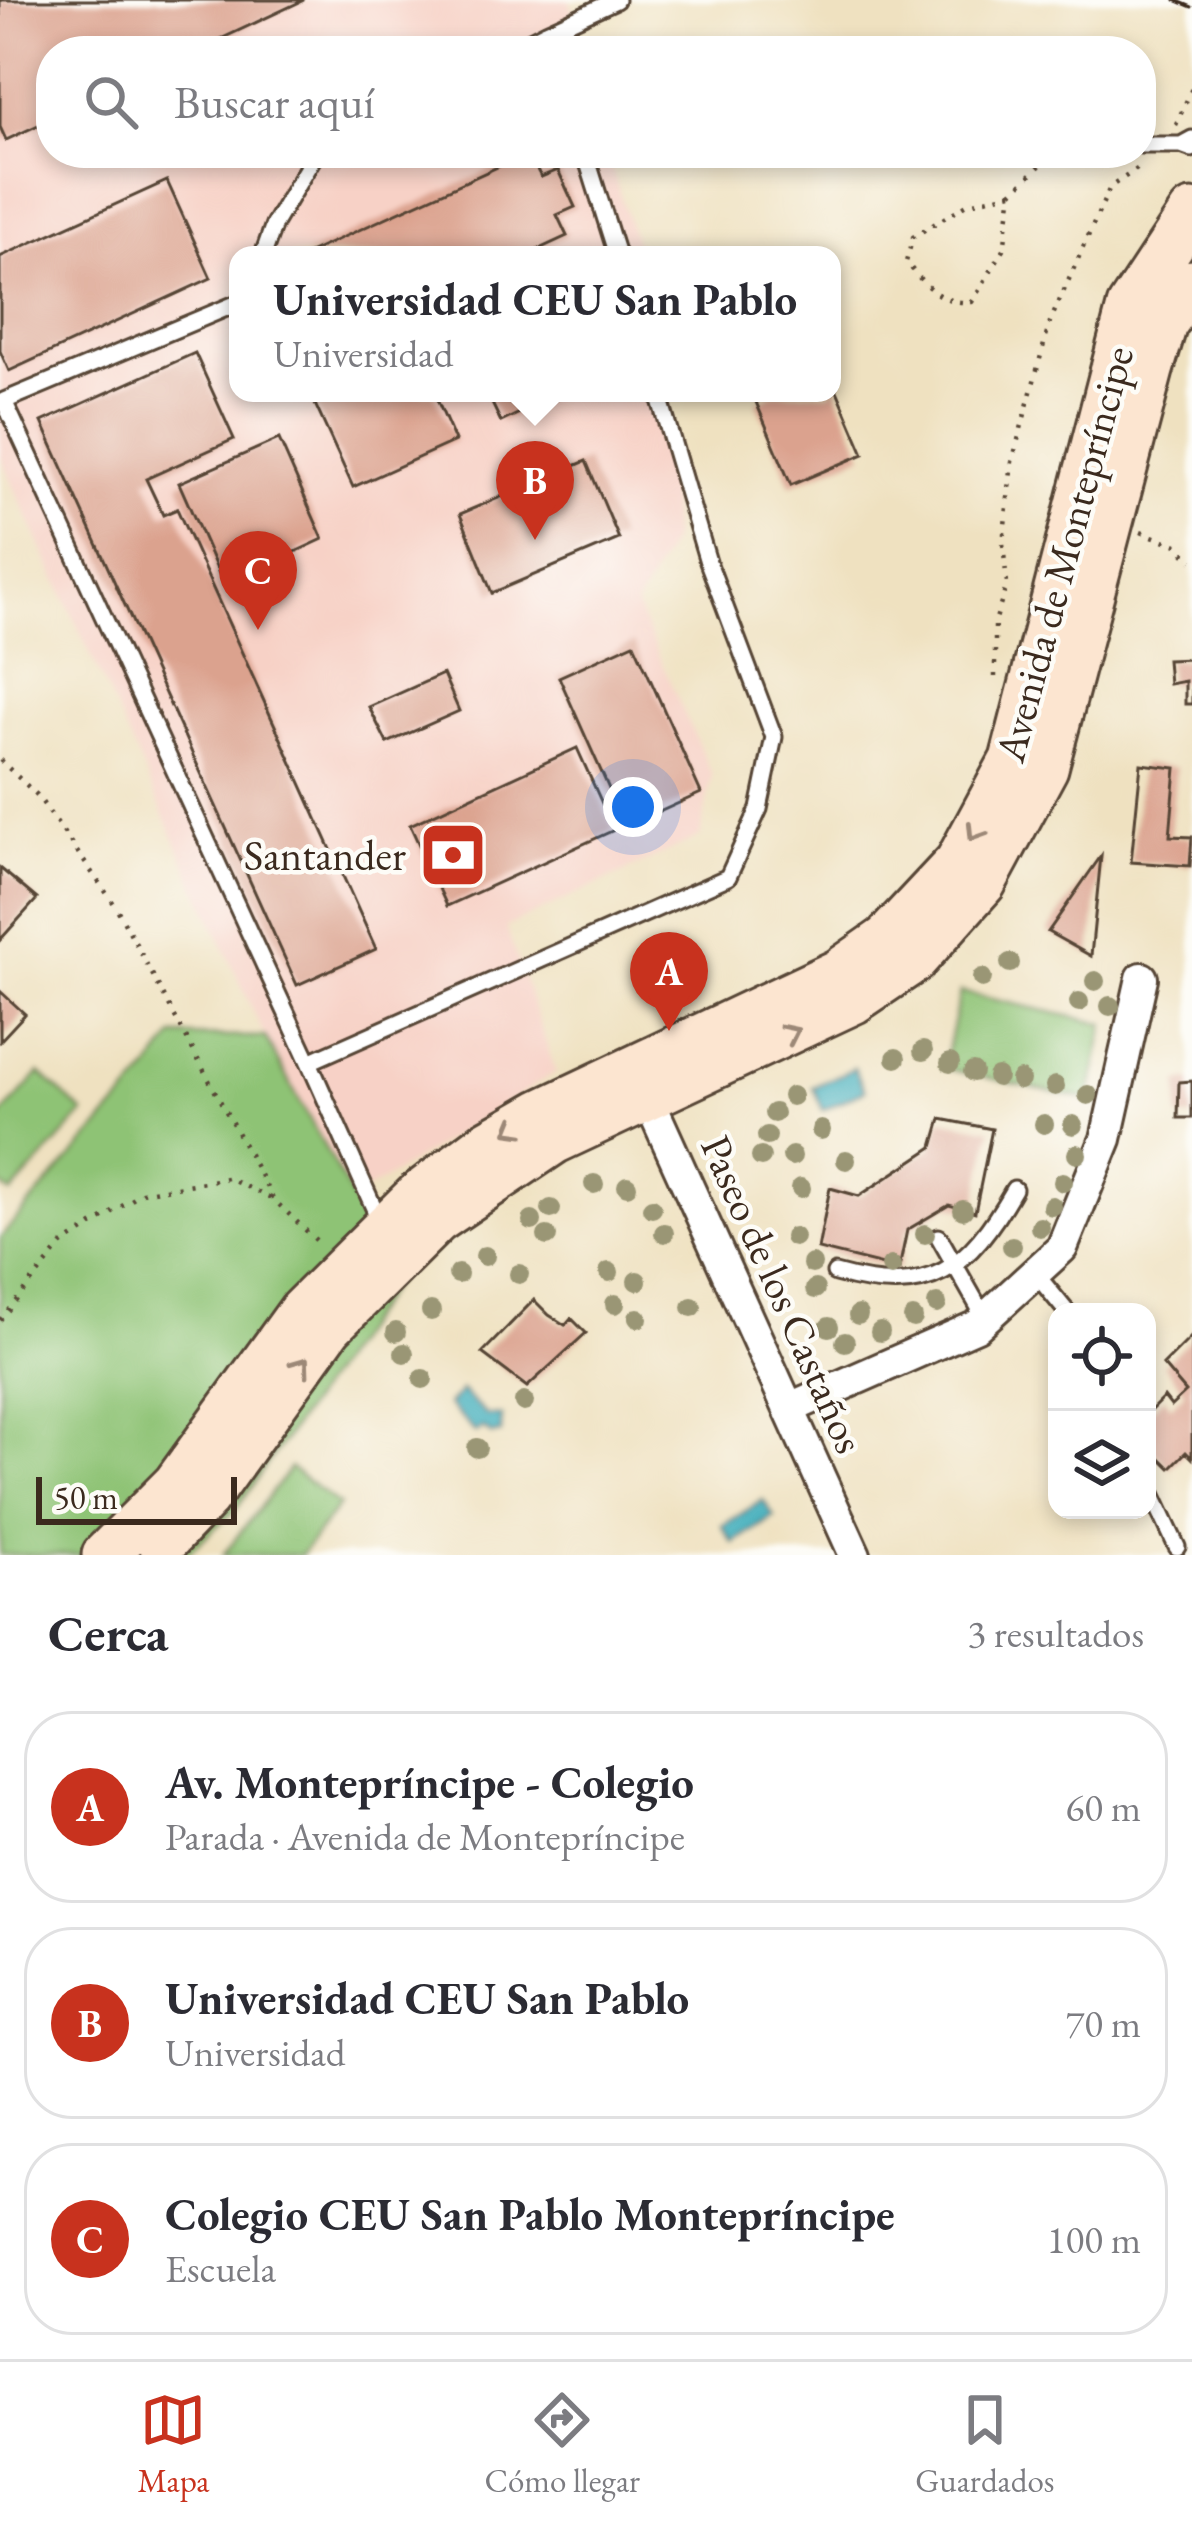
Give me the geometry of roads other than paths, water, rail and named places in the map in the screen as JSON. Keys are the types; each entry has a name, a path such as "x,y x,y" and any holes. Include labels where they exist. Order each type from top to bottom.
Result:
{"street":[{"name":"Avenida de Montepríncipe","path":"152,1555 206,1498 328,1327 402,1251 498,1174 886,939 968,845 1013,760 1130,307 1192,213"},
{"name":"Avenida de Montepríncipe","path":"105,1555 176,1484 302,1310 343,1265 382,1226 486,1144 853,1001 914,960 983,883 1045,768 1164,324 1192,283"},
{"path":"790,1408 985,1318 1062,1248 1106,1139 1142,978"},
{"name":"Paseo de los Castaños","path":"642,1083 855,1555"}],"lane":[{"path":"538,36 616,0"},
{"path":"546,32 547,36"},
{"path":"1156,145 1188,144"},
{"path":"266,246 307,168"},
{"path":"590,168 613,246"},
{"path":"229,307 4,400 382,1226"},
{"path":"309,1062 728,878 759,808 774,737 708,562 661,402"},
{"path":"836,1273 867,1282 924,1279 956,1266 983,1242 1014,1189"},
{"path":"939,1238 985,1318"},
{"path":"1035,1273 1060,1303"},
{"path":"1156,1502 1177,1546"}],"water":[{"path":"854,1068 865,1090 823,1110 813,1087"},
{"path":"461,1391 486,1415 502,1416 501,1433 492,1435 483,1428 476,1433 448,1405"},
{"path":"763,1500 774,1517 733,1543 722,1526"}],"tram line":[{"path":"1175,0 1192,7"}],"place":[{"name":"Universidad CEU San Pablo","path":"535,540"},
{"name":"Colegio CEU San Pablo Montepríncipe","path":"258,630"},
{"name":"Santander","path":"453,855"},
{"name":"Av. Montepríncipe - Colegio","path":"669,1031"}]}
